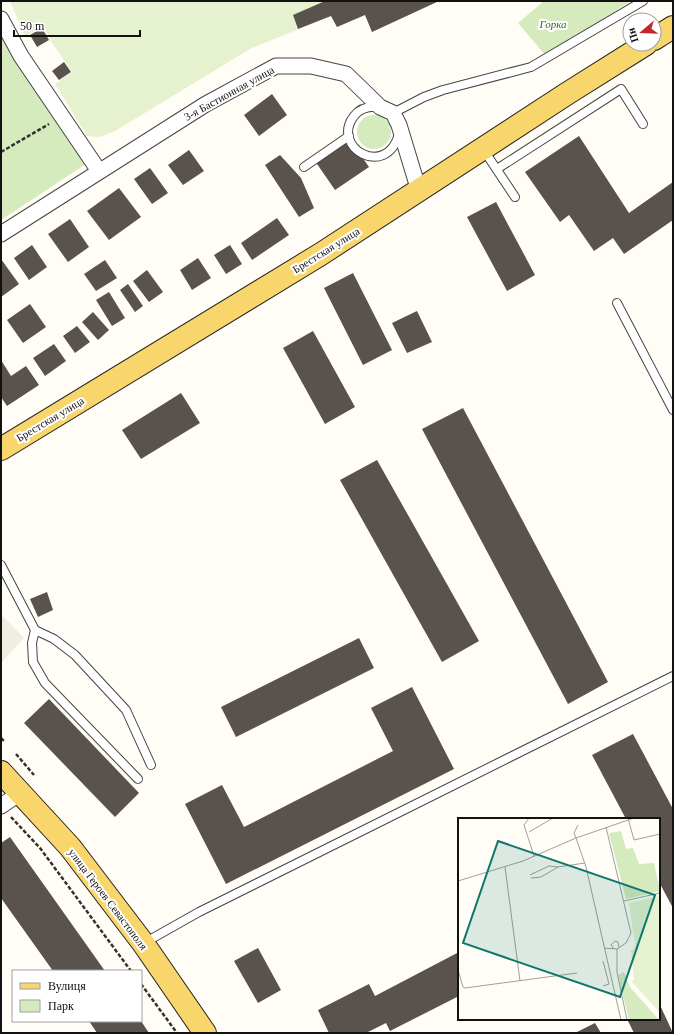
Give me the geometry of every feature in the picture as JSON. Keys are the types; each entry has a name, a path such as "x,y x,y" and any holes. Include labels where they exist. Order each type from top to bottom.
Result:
{"main road":[{"path":"662,34 673,27"},
{"name":"Брестская улица","path":"1,449 321,254 633,52"},
{"name":"улица Героев Севастополя","path":"1,772 70,847 143,943 205,1033"}],"street":[{"path":"1,19 21,56 99,171"},
{"name":"3-я Бастионная улица","path":"1,234 206,104 276,66 311,66 346,74 390,115 419,191"},
{"path":"6,811 20,793"}],"lane":[{"path":"390,115 443,90 531,67 643,1"},
{"path":"497,169 621,89 643,124"},
{"path":"372,106 390,115 399,134 397,143 392,150 384,155 375,157 366,156 358,152 352,145 349,136 351,120 356,113 364,108 372,106"},
{"path":"304,166 349,136"},
{"path":"483,149 514,197"},
{"path":"617,303 673,410"},
{"path":"1,565 35,630 54,639 75,655 126,710 151,765"},
{"path":"35,630 32,643 33,662 44,683 138,779"},
{"path":"143,943 199,912 673,676"}],"path":[{"path":"1,152 62,116"},
{"path":"1,738 4,741"},
{"path":"16,754 34,775"},
{"path":"6,811 40,848 130,970"},
{"path":"142,985 177,1033"}],"green space":[{"path":"10,1 439,1 372,32 365,15 337,27 331,16 250,49 115,131 100,137 87,136 55,84 72,72 43,27 25,36"},
{"name":"Горка","path":"544,1 631,1 546,56 518,23"},
{"path":"1,26 86,164 1,220"},
{"path":"374,115 386,120 391,132 386,144 374,149 362,144 357,132 362,120"}],"shaded area":[{"path":"1,614 24,638 1,663"}],"building":[{"path":"325,1 439,1 372,32 365,15 337,27 331,16 298,29 293,15"},
{"path":"42,28 49,40 37,47 30,35"},
{"path":"64,62 71,72 59,80 52,71"},
{"path":"272,94 287,115 259,136 244,115"},
{"path":"579,136 629,213 673,182 673,220 624,254 613,238 594,251 569,215 560,222 525,172"},
{"path":"349,138 369,167 335,190 315,161"},
{"path":"189,150 204,171 183,185 168,165"},
{"path":"280,155 301,178 314,208 299,217 265,165"},
{"path":"150,168 168,193 152,204 134,179"},
{"path":"119,188 141,217 109,240 87,211"},
{"path":"496,202 535,275 507,291 467,217"},
{"path":"277,218 289,235 252,260 241,243"},
{"path":"70,219 89,247 68,262 48,234"},
{"path":"32,245 47,267 29,280 14,258"},
{"path":"230,245 242,264 226,274 214,255"},
{"path":"198,258 211,278 192,290 180,270"},
{"path":"1,259 19,284 1,297"},
{"path":"105,260 117,278 96,291 84,274"},
{"path":"147,270 163,292 149,302 133,281"},
{"path":"353,273 392,350 363,365 324,288"},
{"path":"128,284 143,306 135,312 120,290"},
{"path":"109,292 125,318 112,326 96,300"},
{"path":"30,304 46,327 23,343 7,320"},
{"path":"417,311 432,342 407,353 392,323"},
{"path":"93,312 109,330 98,340 82,322"},
{"path":"77,326 90,342 75,353 63,336"},
{"path":"313,331 355,407 325,424 283,348"},
{"path":"54,344 66,361 45,376 33,358"},
{"path":"1,360 11,376 26,366 39,385 7,406 1,397"},
{"path":"181,393 200,423 141,459 122,430"},
{"path":"463,408 608,682 568,704 422,429"},
{"path":"377,460 479,641 442,662 340,480"},
{"path":"47,592 53,610 38,617 30,599"},
{"path":"359,638 374,668 236,737 221,707"},
{"path":"412,687 454,769 226,884 185,804 222,785 244,827 393,751 371,708"},
{"path":"49,699 139,793 115,817 24,723"},
{"path":"633,734 673,809 673,908 660,884 660,818 625,818 592,755"},
{"path":"10,837 104,970 52,970 1,898 1,843"},
{"path":"258,948 281,990 258,1003 234,961"},
{"path":"458,953 458,997 390,1031 386,1023 366,1033 329,1033 318,1010 369,984 375,996"},
{"path":"660,1005 673,1033 634,1033 628,1020 660,1020"},
{"path":"90,1022 142,1022 149,1033 97,1033"},
{"path":"595,1023 601,1033 575,1033"}]}
